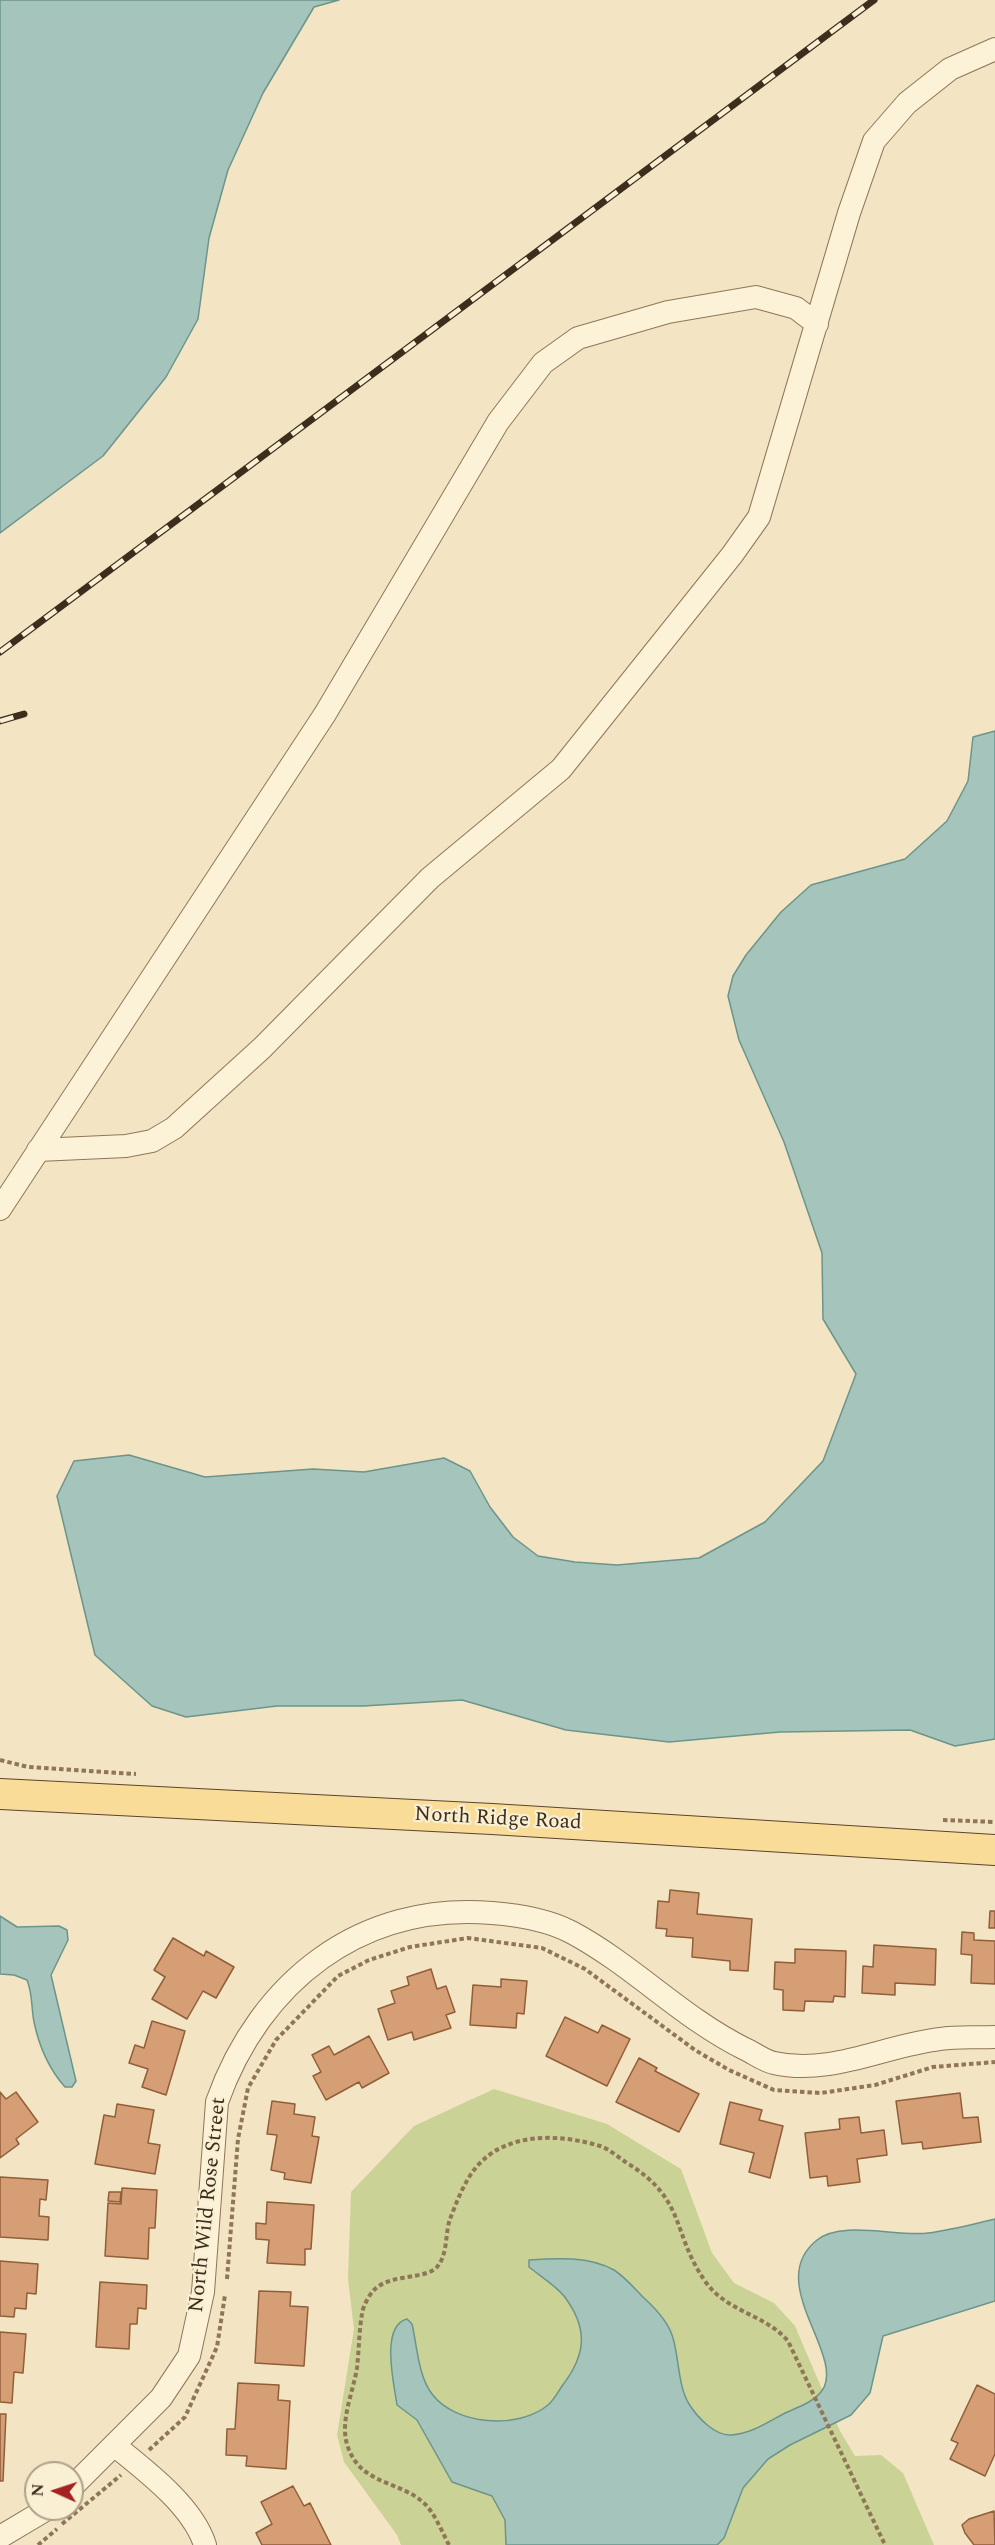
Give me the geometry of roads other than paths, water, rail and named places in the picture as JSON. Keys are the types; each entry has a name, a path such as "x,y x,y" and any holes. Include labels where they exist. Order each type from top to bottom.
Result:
{"main road":[{"name":"North Ridge Road","path":"0,1794 492,1819 995,1850"}],"street":[{"path":"38,1150 126,1146 152,1141 174,1128 262,1048 430,878 561,768 732,555 759,517 849,213 874,141 907,103 950,69 995,49"},
{"path":"0,1209 325,714 498,422 543,363 578,338 668,312 756,297 796,308 817,324"},
{"name":"North Wild Rose Street","path":"84,2475 161,2398 189,2356 202,2292 217,2102 227,2075 273,2000 318,1959 359,1936 411,1916 467,1911 518,1916 569,1930 626,1965 727,2040 774,2063 820,2064 849,2061 940,2039 995,2037"},
{"path":"114,2445 154,2476 187,2514 205,2545"},
{"path":"0,2537 27,2521"}],"water":[{"path":"0,0 339,0 314,7 263,93 228,170 209,238 198,319 166,377 103,456 0,533"},
{"path":"995,731 995,1739 955,1746 910,1730 780,1732 669,1742 566,1730 462,1700 363,1706 277,1706 186,1717 152,1706 95,1655 57,1496 74,1461 129,1455 205,1477 313,1469 364,1472 444,1458 470,1471 490,1507 513,1537 538,1556 575,1562 617,1565 699,1558 765,1522 823,1461 856,1374 823,1319 822,1253 784,1142 739,1040 728,996 733,976 746,955 781,912 811,885 905,859 947,821 968,781 973,737"},
{"path":"0,1916 17,1927 59,1926 67,1930 68,1940 51,1975 76,2081 72,2087 65,2087 49,2065 34,2022 27,1980 14,1975 0,1974"},
{"path":"995,2219 995,2301 883,2336 870,2393 851,2415 790,2445 768,2459 743,2488 724,2538 717,2545 506,2545 505,2520 492,2496 452,2482 417,2420 397,2405 391,2344 399,2324 407,2319 412,2324 427,2387 442,2404 471,2418 504,2421 535,2413 548,2405 576,2364 580,2353 581,2331 578,2320 564,2296 529,2267 529,2260 572,2259 604,2265 630,2283 657,2311 671,2332 685,2397 692,2409 707,2425 719,2432 731,2435 745,2432 806,2404 823,2389 827,2374 823,2356 801,2296 799,2276 803,2257 817,2240 841,2231 928,2233"}],"railway":[{"path":"0,652 874,0"},
{"path":"0,721 24,714"}]}
